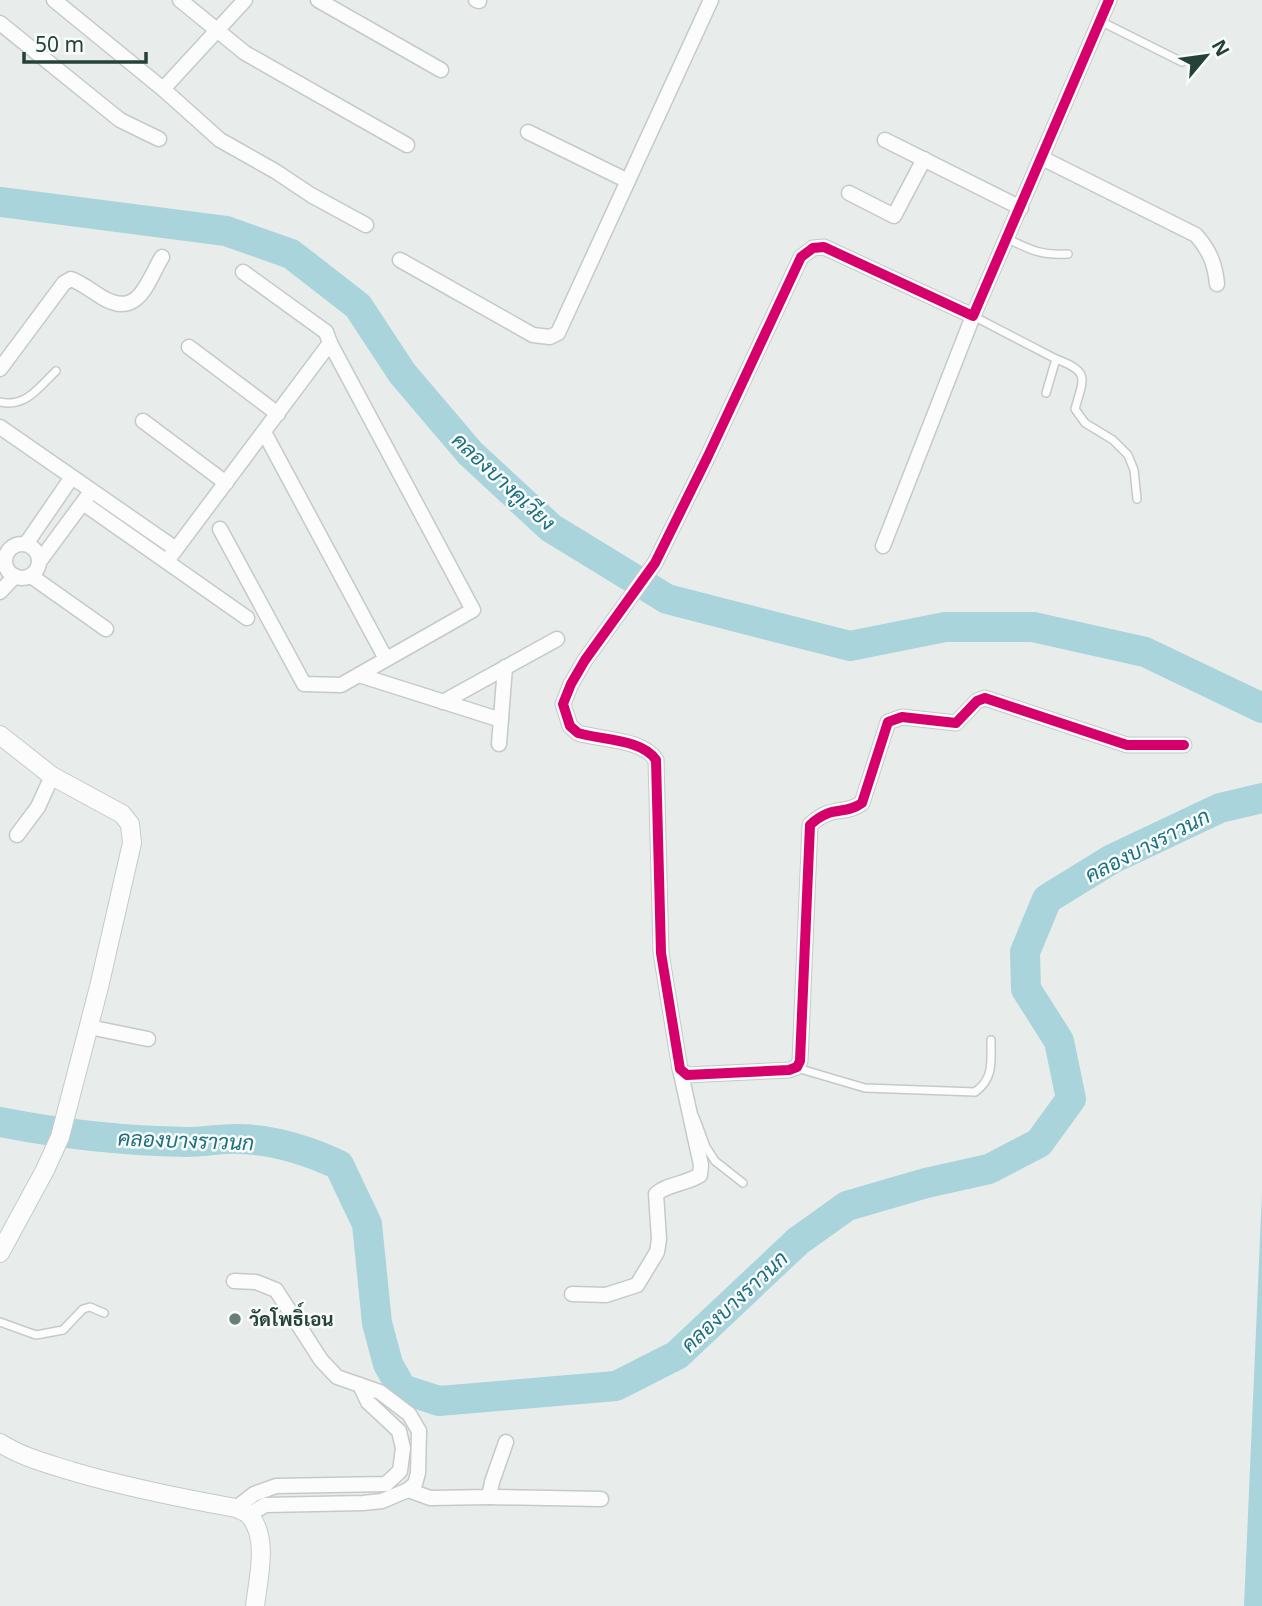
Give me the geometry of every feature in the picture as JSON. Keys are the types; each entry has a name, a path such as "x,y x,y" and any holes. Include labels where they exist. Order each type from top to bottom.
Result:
{"street":[{"path":"54,0 163,89 220,140 275,171 310,195 366,225"},
{"path":"180,0 246,53 407,145"},
{"path":"163,89 246,0"},
{"path":"318,0 440,71"},
{"path":"400,260 533,335 550,337 558,333 564,325 711,0"},
{"path":"883,546 973,316 1109,0"},
{"path":"0,23 120,120 159,139"},
{"path":"528,132 628,181"},
{"path":"885,140 1021,208"},
{"path":"1042,158 1196,235 1207,247 1215,264 1217,284"},
{"path":"849,193 894,216 924,159"},
{"path":"572,1294 606,1295 636,1285 657,1252 659,1239 656,1194 661,1189 689,1182 700,1175 701,1165 680,1069 661,953 656,760 652,753 642,746 578,733 570,726 563,704 571,684 585,660 655,563 800,257 813,248 824,247 973,316"},
{"path":"0,369 64,283 71,279 104,298 125,306 134,303 162,257"},
{"path":"220,529 304,684 341,685 473,610 326,332 243,272"},
{"path":"167,561 330,343"},
{"path":"189,347 278,414"},
{"path":"143,421 226,483"},
{"path":"0,427 72,477 87,497 167,561 247,618"},
{"path":"264,432 386,659"},
{"path":"26,544 72,477"},
{"path":"87,497 176,549"},
{"path":"31,576 87,497"},
{"path":"39,562 36,550 26,544 5,545 2,566 15,576 31,576 106,629"},
{"path":"0,592 15,576"},
{"path":"443,702 557,639"},
{"path":"499,744 505,667"},
{"path":"359,675 501,720"},
{"path":"680,1069 687,1075 696,1076 797,1068 800,1061 810,825 828,811 855,808 862,803 888,722 902,717 956,723 977,701 985,698 1127,745 1184,745"},
{"path":"0,735 52,776 122,814 130,824 132,843 60,1137 0,1253"},
{"path":"17,835 38,807 52,776"},
{"path":"89,1027 148,1039"},
{"path":"0,1443 14,1452 105,1481 242,1511 265,1505 382,1501 408,1490 415,1484 418,1473 419,1431 409,1414 380,1392 337,1377 321,1360 276,1290 256,1282 234,1281"},
{"path":"242,1511 254,1494 276,1486 386,1484 400,1471 403,1448 399,1431 368,1402 360,1385"},
{"path":"489,1497 506,1442"},
{"path":"408,1490 430,1498 601,1499"},
{"path":"242,1511 259,1532 255,1606"}],"lane":[{"path":"1100,21 1182,62"},
{"path":"1008,239 1037,253 1050,256 1068,254"},
{"path":"973,316 1077,367 1082,373 1082,382 1075,409 1085,423 1112,440 1128,455 1134,470 1137,499"},
{"path":"1046,393 1056,359"},
{"path":"0,402 15,404 24,401 56,371"},
{"path":"797,1068 865,1088 975,1092 985,1086 989,1077 991,1040"},
{"path":"689,1108 715,1161 743,1183"},
{"path":"0,1322 36,1335 63,1330 83,1309 90,1307 104,1313"}],"water":[{"path":"1262,1193 1262,1606 1244,1606"}],"waterway":[{"name":"คลองบางคูเวียง","path":"0,202 226,231 291,254 358,306 402,373 470,453 551,528 667,599 850,646 945,627 1033,627 1145,652 1262,708"},
{"name":"คลองบางราวนก","path":"0,1122 140,1140 254,1140 292,1147 328,1160 339,1165 367,1224 377,1323 388,1364 402,1389 439,1401 616,1386 677,1355 798,1241 847,1206 926,1183 989,1169 1039,1143 1071,1099 1059,1041 1026,989 1025,952 1047,899 1112,859 1220,808 1262,798"}],"cycle path":[{"path":"1109,0 973,316 824,247 813,248 801,257 655,563 585,660 563,704 570,726 578,733 632,744 650,753 656,760 661,953 680,1069 687,1075 789,1070 797,1067 800,1061 810,825 831,812 856,807 862,803 888,722 902,717 956,723 977,701 985,698 1127,745 1184,745"}],"place":[{"name":"วัดโพธิ์เอน","path":"235,1319"}]}
